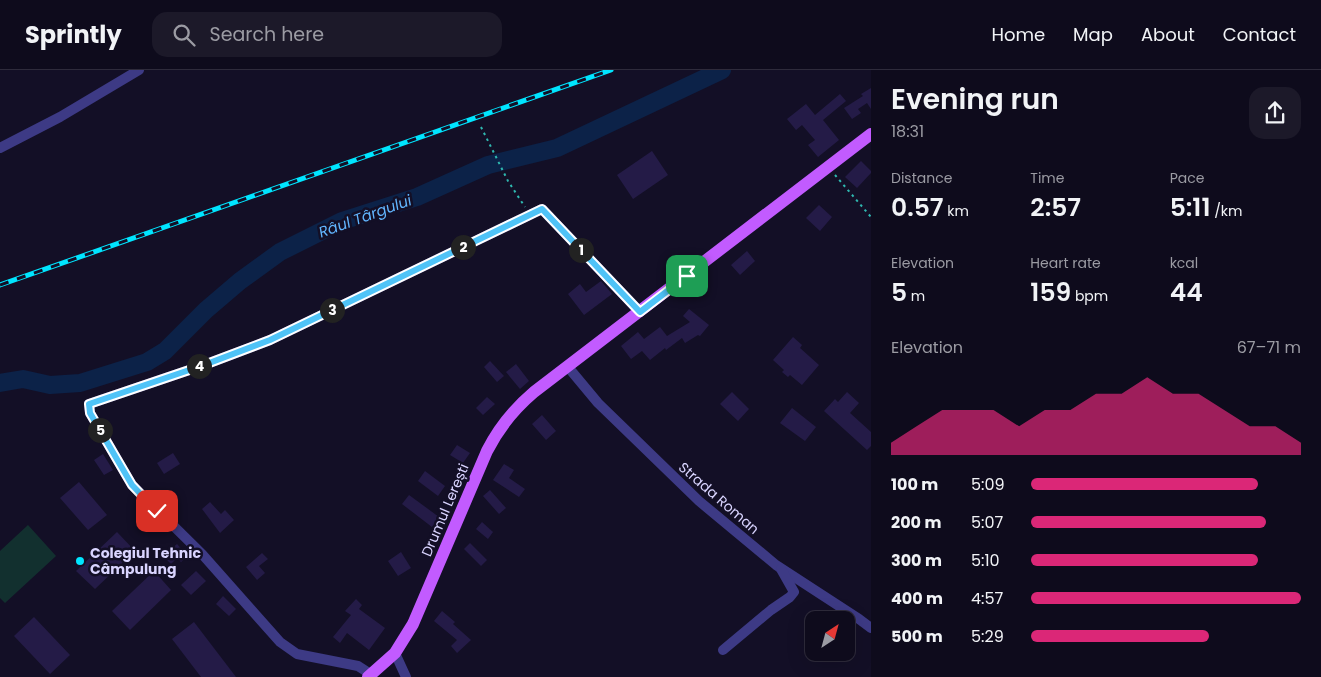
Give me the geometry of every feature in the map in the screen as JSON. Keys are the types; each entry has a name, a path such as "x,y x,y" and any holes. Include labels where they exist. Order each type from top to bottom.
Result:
{"main road":[{"name":"Drumul Lerești","path":"370,676 395,653 405,639 419,613 477,473 499,428 518,405 871,134"}],"street":[{"path":"0,148 60,117 139,70"},
{"path":"370,676 358,666 297,654 280,642 202,554 132,485 90,413 89,404 204,365 270,340 542,209 640,312"},
{"name":"Strada Roman","path":"568,367 598,404 699,501 781,568 871,628"},
{"path":"723,650 794,592 781,568"},
{"path":"395,653 406,677"}],"path":[{"path":"481,127 508,181 531,215"},
{"path":"828,168 871,216"}],"green space":[{"path":"28,525 56,556 5,603 0,598 0,551"}],"building":[{"path":"871,88 871,109 867,103 858,109 861,113 852,119 844,108 863,96 861,94"},
{"path":"840,94 846,101 823,120 839,140 818,157 808,145 815,140 802,125 796,130 787,119 806,104 815,115"},
{"path":"652,151 668,175 633,199 617,175"},
{"path":"861,161 871,173 857,188 845,177"},
{"path":"819,205 832,217 820,231 806,218"},
{"path":"747,251 755,261 740,275 731,265"},
{"path":"601,281 612,294 584,315 568,294 580,284 586,292"},
{"path":"689,309 709,325 700,336 698,335 685,343 682,338 650,360 642,351 631,359 621,346 638,332 644,339 660,327 667,336 690,322 683,316"},
{"path":"793,337 802,345 800,348 819,365 802,385 790,375 788,377 782,372 784,370 773,360"},
{"path":"490,361 504,376 497,382 484,367"},
{"path":"516,364 529,381 520,389 506,372"},
{"path":"732,392 749,409 738,421 720,404"},
{"path":"847,392 859,403 850,413 871,432 871,446 867,450 824,411 835,399 838,402"},
{"path":"487,397 495,404 483,415 476,408"},
{"path":"792,408 816,427 805,441 780,423"},
{"path":"542,415 556,431 546,440 532,424"},
{"path":"457,445 470,453 463,463 450,455"},
{"path":"173,453 180,464 164,474 157,463"},
{"path":"103,454 113,470 104,475 94,460"},
{"path":"504,464 514,470 509,478 525,489 519,497 493,480"},
{"path":"425,471 445,486 438,496 418,481"},
{"path":"79,482 107,515 88,530 60,498"},
{"path":"490,490 506,508 499,514 483,496"},
{"path":"409,495 439,517 432,527 402,504"},
{"path":"210,502 221,514 225,510 234,520 220,533 202,509"},
{"path":"482,522 493,532 488,539 476,529"},
{"path":"117,532 135,551 95,589 76,571"},
{"path":"470,543 487,560 481,566 464,549"},
{"path":"177,544 188,556 181,562 177,558 171,564 163,556"},
{"path":"401,552 411,568 398,576 388,561"},
{"path":"262,553 268,559 259,566 265,573 257,580 246,567"},
{"path":"154,571 171,590 130,630 112,611"},
{"path":"196,571 206,581 191,595 181,585"},
{"path":"223,596 236,609 229,616 216,604"},
{"path":"356,599 362,605 359,609 385,628 369,650 347,633 340,643 333,637 351,615 345,611"},
{"path":"442,611 471,640 457,653 451,646 457,640 434,621"},
{"path":"34,617 70,655 50,674 14,636"},
{"path":"194,622 236,677 201,677 172,639"}],"waterway":[{"name":"Râul Târgului","path":"0,383 23,379 50,385 80,383 147,362 165,351 206,310 240,281 280,252 342,221 417,197 488,165 557,148 722,70"}],"railway":[{"path":"0,285 611,70"}],"place":[{"name":"Colegiul Tehnic Câmpulung","path":"80,561"}],"route":[{"path":"157,511 132,485 90,413 89,404 204,365 270,340 542,209 640,312 687,276"}]}
